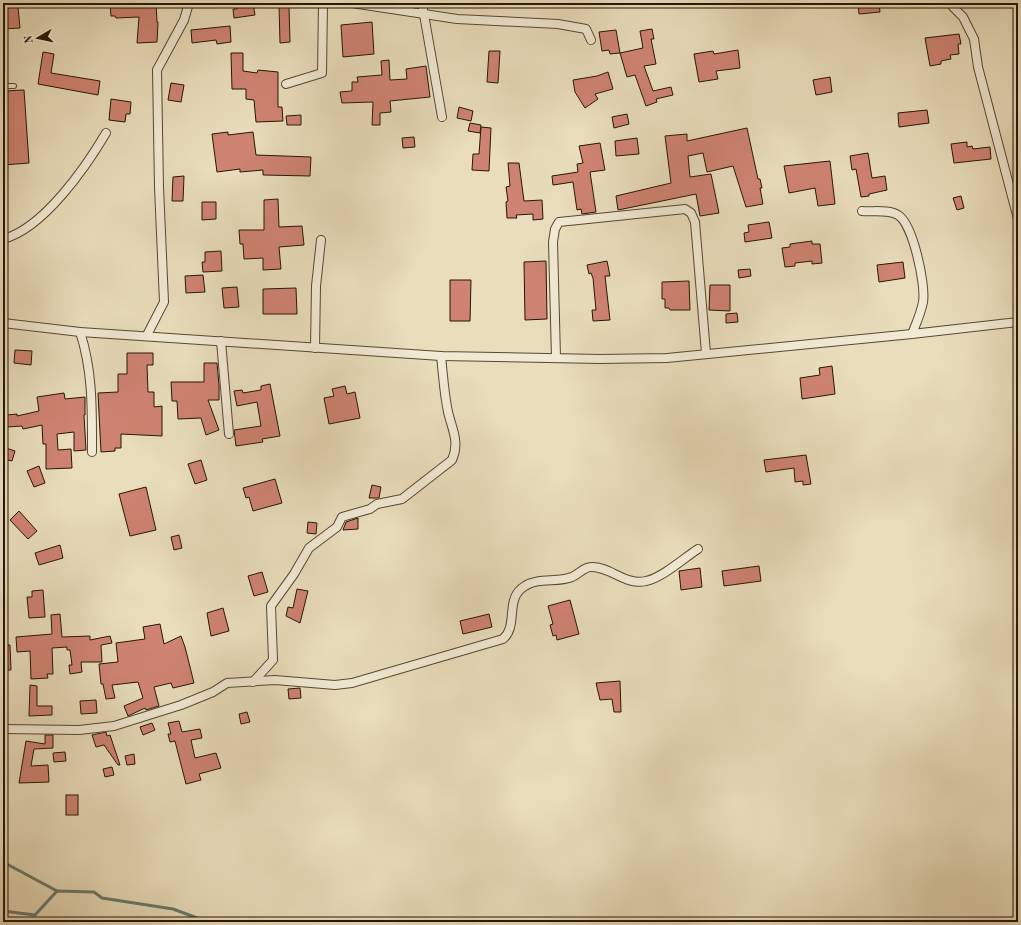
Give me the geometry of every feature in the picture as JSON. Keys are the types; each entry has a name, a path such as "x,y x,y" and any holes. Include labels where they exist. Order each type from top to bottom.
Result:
{"street":[{"path":"147,336 164,302 158,187 157,70 184,20 189,3"},
{"path":"286,84 322,72 323,3"},
{"path":"352,3 457,19 558,24 586,29 591,40"},
{"path":"422,3 422,13 434,67 442,116"},
{"path":"952,3 953,7 963,17 974,39 978,67 1018,219"},
{"path":"3,239 16,235 39,217 80,173 106,133"},
{"path":"556,358 553,242 555,229 560,222 686,209 691,213 695,222 706,353"},
{"path":"862,212 887,212 899,215 907,226 917,254 923,278 923,301 912,334"},
{"path":"315,348 316,286 321,240"},
{"path":"3,323 80,332 440,356 667,358 1018,322"},
{"path":"80,332 90,383 92,452"},
{"path":"221,341 229,434"},
{"path":"253,682 273,660 271,606 294,574 309,548 337,527 342,517 370,509 377,504 402,499 452,460 455,453 456,435 448,412 440,356"},
{"path":"3,729 79,730 114,726 181,705 213,692 227,683 293,680 335,685 366,680 503,639 511,627 511,608 516,593 532,582 572,577 591,567 600,568 633,582 647,581 661,574 698,549"}],"lane":[{"path":"3,86 14,86"}],"building":[{"path":"110,3 156,3 158,22 157,42 137,43 139,17 116,18 115,16 111,16"},
{"path":"236,3 253,3 255,15 234,18 233,9 237,9"},
{"path":"858,3 879,3 880,12 859,14"},
{"path":"279,6 289,6 290,42 280,43"},
{"path":"18,7 20,28 3,29 3,8"},
{"path":"372,22 374,54 343,57 341,25"},
{"path":"230,26 231,42 217,44 216,40 192,43 191,30"},
{"path":"652,29 654,39 651,39 656,64 644,66 653,91 671,87 673,95 656,99 657,102 646,106 635,75 627,77 620,53 643,48 640,31"},
{"path":"616,30 620,53 610,54 609,50 602,51 599,32"},
{"path":"959,34 961,44 958,44 959,54 950,55 951,59 941,61 941,64 930,66 925,38"},
{"path":"738,50 740,68 716,71 718,79 699,82 694,54 713,51 714,54"},
{"path":"489,51 500,51 498,83 487,82"},
{"path":"43,52 54,54 51,73 100,81 98,95 38,84"},
{"path":"231,53 243,53 243,71 257,73 258,70 278,72 278,107 282,107 283,121 256,122 254,100 246,99 246,89 232,89"},
{"path":"389,60 390,80 407,79 406,69 426,66 430,97 390,101 391,112 380,113 380,125 372,125 373,102 342,103 340,92 352,91 352,82 358,82 357,77 382,75 381,61"},
{"path":"608,72 613,89 595,94 598,99 585,108 575,92 573,80 597,76"},
{"path":"830,77 832,92 816,95 813,80"},
{"path":"171,83 184,85 181,102 168,100"},
{"path":"24,90 29,163 3,165 3,91"},
{"path":"111,99 131,102 130,114 126,114 125,122 109,120"},
{"path":"459,107 473,111 471,121 457,118"},
{"path":"927,110 929,123 899,127 898,113"},
{"path":"627,114 629,124 614,128 612,117"},
{"path":"301,115 301,125 287,125 286,116"},
{"path":"470,123 481,125 480,133 468,131"},
{"path":"481,127 491,128 489,171 472,170 473,154 479,154"},
{"path":"747,128 758,179 760,179 762,188 760,188 763,204 746,207 733,166 707,172 703,153 688,156 690,177 711,174 719,213 700,216 696,194 618,210 616,196 671,183 665,136 687,134 687,141"},
{"path":"228,132 228,135 253,132 256,155 311,157 310,176 263,175 263,170 240,172 240,169 217,172 212,134"},
{"path":"414,137 415,147 403,148 402,138"},
{"path":"637,138 639,154 616,156 615,141"},
{"path":"967,142 967,147 972,146 973,149 990,147 991,159 954,163 951,144"},
{"path":"600,143 605,170 590,172 596,212 582,214 581,209 577,210 573,182 553,185 552,176 578,172 577,164 583,163 579,146"},
{"path":"868,153 872,178 885,176 887,190 861,197 856,169 852,170 850,156"},
{"path":"830,161 835,204 818,206 815,188 789,193 784,166"},
{"path":"508,163 519,163 524,201 542,200 543,219 533,220 533,214 516,215 517,218 507,218 506,202 508,201 506,187 510,186"},
{"path":"184,176 183,201 172,201 173,177"},
{"path":"961,196 964,208 957,210 953,198"},
{"path":"278,199 279,227 302,226 304,245 279,247 281,269 263,270 263,258 244,259 243,244 240,244 239,230 264,230 264,200"},
{"path":"202,202 216,202 216,219 202,220"},
{"path":"769,222 772,238 745,242 744,233 749,232 748,225"},
{"path":"812,241 812,244 820,244 822,263 812,264 812,261 795,263 795,266 785,267 782,248 790,247 790,244"},
{"path":"221,251 222,271 203,272 202,262 205,262 205,252"},
{"path":"546,261 547,319 525,320 524,262"},
{"path":"607,261 610,276 605,276 610,320 593,321 592,310 596,310 593,278 591,273 589,274 587,265"},
{"path":"903,262 905,278 879,282 877,265"},
{"path":"750,269 751,276 739,278 738,270"},
{"path":"203,275 205,292 186,293 185,276"},
{"path":"450,280 471,280 470,321 450,321"},
{"path":"689,281 690,310 670,310 669,308 665,308 665,299 662,299 662,282"},
{"path":"710,285 730,285 730,311 709,310"},
{"path":"237,287 239,307 224,308 222,288"},
{"path":"296,288 297,314 263,314 263,289"},
{"path":"737,313 738,322 726,323 726,314"},
{"path":"15,350 32,351 31,365 14,363"},
{"path":"127,353 153,353 153,365 147,365 148,392 154,392 154,407 162,406 162,436 121,434 121,448 115,448 115,451 101,452 98,393 118,392 118,374 127,374"},
{"path":"204,363 217,363 219,385 219,400 208,400 219,430 206,435 201,418 178,419 177,401 172,401 171,382 204,382"},
{"path":"832,366 835,394 802,399 800,378 820,375 819,368"},
{"path":"270,384 280,436 262,439 263,442 236,446 234,430 261,426 257,402 237,406 234,391 242,390 243,393 261,390 261,386"},
{"path":"345,386 347,394 355,392 360,418 329,424 324,398 334,396 332,389"},
{"path":"64,393 65,399 85,397 84,415 86,450 74,451 74,432 57,434 58,450 71,449 72,468 46,469 46,444 43,444 42,425 23,429 22,426 7,427 7,415 17,414 17,416 39,411 37,397"},
{"path":"6,448 15,451 12,461 4,459"},
{"path":"806,455 811,484 803,485 803,481 795,482 794,468 766,472 764,460"},
{"path":"201,460 207,480 195,484 188,464"},
{"path":"39,466 45,483 34,487 27,471"},
{"path":"275,479 282,503 253,511 249,497 246,498 243,488"},
{"path":"372,485 381,487 379,498 369,498"},
{"path":"146,487 156,530 130,536 119,494"},
{"path":"19,511 37,531 28,539 10,520"},
{"path":"358,518 358,529 343,530 346,522"},
{"path":"308,522 317,523 316,534 307,533"},
{"path":"179,535 182,548 174,550 171,537"},
{"path":"60,545 63,558 39,565 35,553"},
{"path":"759,566 761,581 724,586 722,571"},
{"path":"700,568 702,587 681,590 679,571"},
{"path":"262,572 268,592 254,596 248,576"},
{"path":"297,589 308,591 300,623 286,616 288,607 293,608"},
{"path":"43,590 45,617 29,618 27,597 32,597 32,591"},
{"path":"570,600 579,634 557,640 556,635 553,636 550,625 553,624 548,606"},
{"path":"223,608 229,631 211,636 207,613"},
{"path":"60,614 62,637 90,636 90,640 110,636 112,643 101,645 102,662 81,662 82,672 70,674 69,665 72,665 70,650 67,650 67,647 52,648 53,674 47,674 48,678 31,679 30,651 17,652 16,637 52,634 51,615"},
{"path":"489,614 492,627 463,634 460,621"},
{"path":"160,624 164,644 181,636 194,683 173,688 171,683 154,687 159,706 146,710 145,708 128,716 124,706 143,698 138,682 112,685 115,698 106,699 103,684 101,684 99,664 118,662 116,643 145,639 143,627"},
{"path":"3,645 10,645 11,670 3,670"},
{"path":"620,681 621,712 614,712 612,699 600,700 596,683"},
{"path":"30,685 37,686 37,706 52,706 52,715 29,716"},
{"path":"300,688 301,698 289,699 288,689"},
{"path":"96,700 97,713 81,714 80,701"},
{"path":"247,712 250,722 241,724 239,714"},
{"path":"179,721 182,732 200,729 202,738 191,740 195,758 216,753 221,768 199,774 201,780 186,784 175,741 170,742 168,734 171,734 168,723"},
{"path":"152,723 155,730 143,735 140,727"},
{"path":"106,732 107,736 110,735 120,765 118,765 104,745 96,747 92,735"},
{"path":"45,735 53,735 53,748 34,749 31,766 48,765 49,782 19,783 26,741 45,744"},
{"path":"65,752 66,761 54,762 53,753"},
{"path":"134,754 135,764 127,765 125,756"},
{"path":"112,767 114,775 105,777 103,769"},
{"path":"66,795 78,795 78,815 66,815"}],"waterway":[{"path":"3,862 57,891"},
{"path":"3,911 35,915 57,891 94,892 102,898 173,909 208,922"}]}
